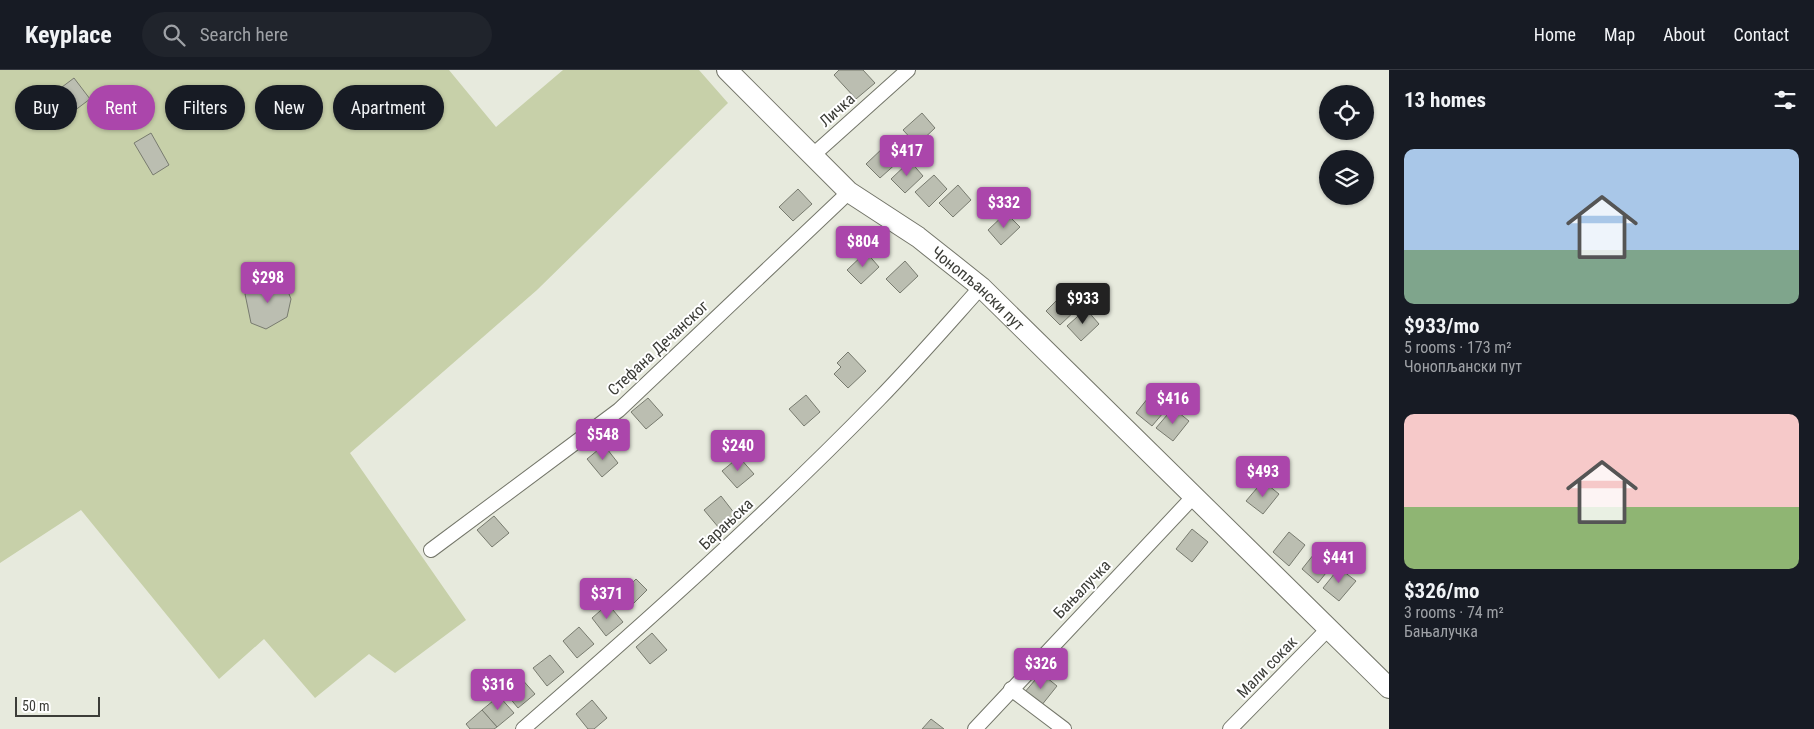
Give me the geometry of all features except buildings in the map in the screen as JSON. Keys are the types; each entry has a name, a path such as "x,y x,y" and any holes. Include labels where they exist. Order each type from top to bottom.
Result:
{"street":[{"name":"Чонопљански пут","path":"726,70 849,192 926,242 981,288 1389,688"},
{"name":"Личка","path":"812,156 908,70"},
{"name":"Стефана Дечанског","path":"431,550 619,410 849,192"},
{"name":"Барањска","path":"523,729 632,634 769,507 879,399 981,288"},
{"name":"Бањалучка","path":"975,729 1194,496"},
{"name":"Мали сокак","path":"1230,729 1328,628"},
{"path":"1011,689 1064,729"}],"green space":[{"path":"0,70 449,70 496,127 563,70 699,70 728,103 537,290 350,453 466,620 395,673 369,654 315,698 264,639 219,679 81,510 0,563"}]}
